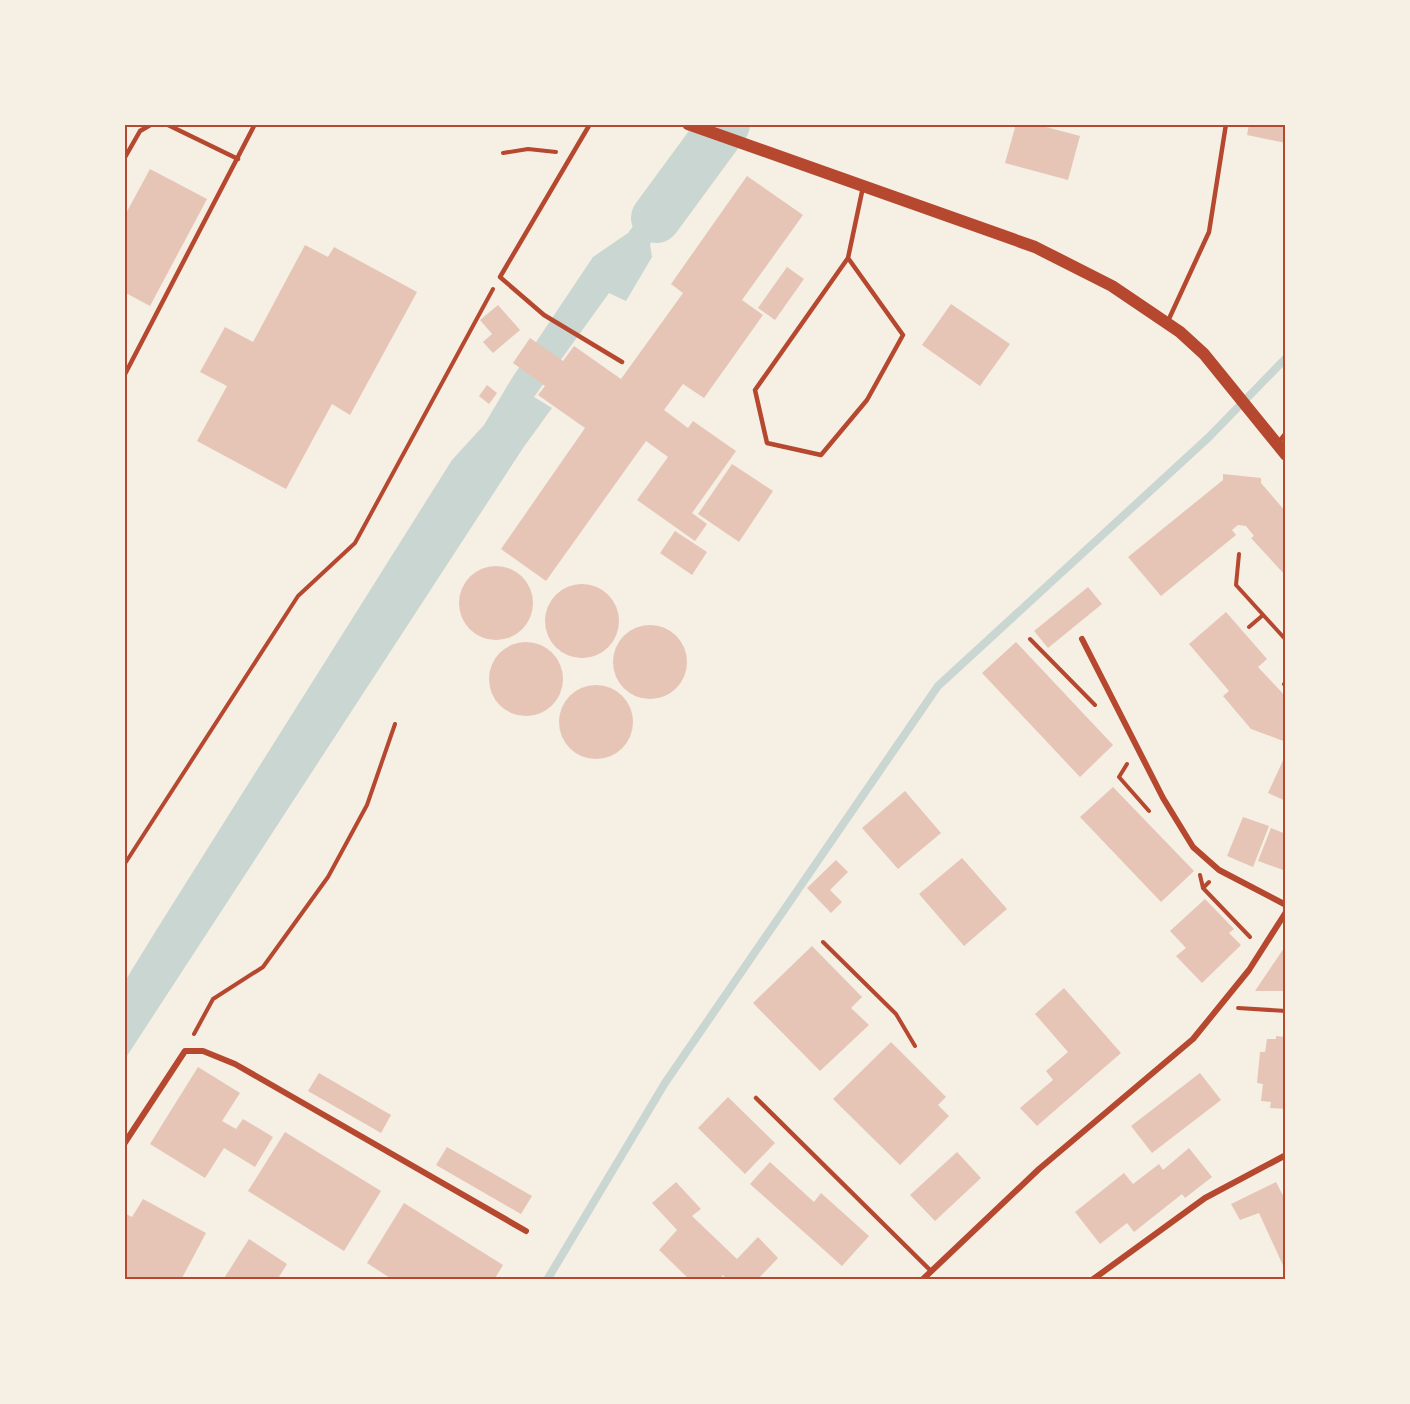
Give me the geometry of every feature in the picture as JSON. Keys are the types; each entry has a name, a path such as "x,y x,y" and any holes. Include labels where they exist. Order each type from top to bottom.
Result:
{"main road":[{"path":"688,124 1035,247 1112,286 1167,323 1204,354 1286,455"}],"street":[{"path":"1082,639 1163,798 1193,847 1219,870 1286,905"},
{"path":"921,1280 1039,1169 1193,1039 1220,1006 1286,912"},
{"path":"124,1144 185,1051 203,1051 235,1064 526,1231"},
{"path":"1092,1280 1205,1198 1286,1155"}],"lane":[{"path":"124,159 140,130 152,124"},
{"path":"166,124 238,159"},
{"path":"124,376 255,124"},
{"path":"590,124 500,277 544,315 622,362"},
{"path":"1167,323 1209,232 1226,124"},
{"path":"848,258 903,335 867,400 821,455 767,443 755,390 848,258 863,185"},
{"path":"1277,444 1286,433"},
{"path":"756,1098 930,1270"}],"path":[{"path":"503,153 528,149 573,154"},
{"path":"124,865 298,596 355,543 500,277"},
{"path":"1239,554 1236,585 1286,640"},
{"path":"1249,627 1263,615"},
{"path":"1030,639 1096,706"},
{"path":"185,1051 213,999 263,967 328,877 367,805 394,724"},
{"path":"1219,870 1203,888 1261,950"},
{"path":"823,942 896,1014 915,1046"},
{"path":"1220,1006 1286,1011"}],"shaded area":[{"path":"684,159 710,166 650,244 652,257 626,301 609,293 534,397 552,408 523,448 125,1059 125,981 157,929 452,460 484,425 512,378 593,257 628,233"}],"building":[{"path":"1016,124 1035,124 1080,136 1068,180 1005,163"},
{"path":"1249,124 1286,124 1286,143 1247,135"},
{"path":"150,169 207,199 150,306 124,292 124,217"},
{"path":"747,176 803,215 742,300 763,315 704,398 683,384 664,410 688,428 693,421 736,451 692,513 707,524 695,541 637,500 668,457 646,441 546,581 501,549 585,428 538,395 545,386 513,363 530,338 563,361 574,346 621,379 683,293 671,284"},
{"path":"305,245 328,257 334,247 417,292 350,415 332,404 286,489 197,441 227,386 200,372 225,327 253,342"},
{"path":"787,267 804,279 775,320 758,308"},
{"path":"951,304 1010,344 980,386 922,345"},
{"path":"498,305 520,330 493,353 483,342 492,334 480,320"},
{"path":"487,385 497,393 489,404 479,396"},
{"path":"732,464 773,491 739,542 698,514"},
{"path":"1223,474 1261,478 1261,483 1286,512 1286,576 1251,538 1254,536 1246,526 1238,525 1232,530 1236,535 1161,596 1128,557 1223,480"},
{"path":"675,531 707,552 692,575 660,553"},
{"path":"489,566 503,566 517,572 527,582 533,596 531,617 517,634 503,640 489,640 475,634 465,624 459,610 459,596 465,582 475,572"},
{"path":"575,584 589,584 603,590 613,600 619,614 617,635 603,652 589,658 575,658 561,652 551,642 545,628 545,614 551,600 561,590"},
{"path":"1088,587 1102,604 1048,648 1034,631"},
{"path":"1226,612 1267,659 1258,667 1286,697 1286,742 1251,729 1223,696 1229,691 1189,644"},
{"path":"643,625 657,625 671,631 681,641 687,655 685,676 671,693 657,699 643,699 629,693 619,683 613,669 613,655 619,641 629,631"},
{"path":"519,642 533,642 547,648 557,658 563,672 561,693 547,710 533,716 519,716 505,710 495,700 489,686 489,672 495,658 505,648"},
{"path":"1016,642 1113,745 1080,777 982,673"},
{"path":"589,685 603,685 617,691 627,701 633,715 631,736 617,753 603,759 589,759 575,753 565,743 559,729 559,715 565,701 575,691"},
{"path":"1286,754 1286,801 1268,793"},
{"path":"1113,787 1194,871 1161,902 1080,817"},
{"path":"905,791 941,833 898,869 862,828"},
{"path":"1243,817 1269,826 1253,867 1227,856"},
{"path":"1271,828 1286,834 1286,871 1258,861"},
{"path":"962,858 1007,909 964,946 919,894"},
{"path":"836,860 848,872 830,890 842,902 831,913 807,888"},
{"path":"1205,899 1234,929 1229,933 1241,945 1202,983 1176,956 1186,948 1170,931"},
{"path":"1286,945 1286,991 1255,991"},
{"path":"812,946 862,997 851,1008 869,1025 820,1071 753,1003"},
{"path":"1064,988 1121,1053 1037,1126 1020,1108 1053,1080 1046,1071 1068,1052 1035,1014"},
{"path":"1276,1036 1286,1037 1286,1109 1270,1108 1271,1102 1261,1101 1263,1084 1257,1083 1260,1052 1265,1052 1267,1039 1276,1039"},
{"path":"891,1042 946,1097 938,1105 949,1116 900,1165 833,1099"},
{"path":"198,1067 240,1093 222,1121 236,1129 243,1119 273,1137 255,1167 224,1148 205,1178 150,1144"},
{"path":"319,1073 391,1115 381,1133 308,1091"},
{"path":"1200,1073 1221,1100 1152,1153 1131,1126"},
{"path":"728,1097 775,1143 745,1174 698,1128"},
{"path":"285,1132 381,1191 344,1251 248,1191"},
{"path":"447,1147 532,1196 521,1214 436,1165"},
{"path":"1189,1148 1212,1177 1185,1198 1182,1194 1134,1232 1127,1223 1100,1244 1075,1212 1124,1173 1133,1184 1159,1164 1163,1170"},
{"path":"957,1152 981,1178 935,1221 910,1195"},
{"path":"770,1162 814,1202 821,1193 869,1236 842,1266 750,1184"},
{"path":"676,1182 701,1209 692,1216 737,1259 758,1237 778,1258 757,1280 727,1280 723,1275 719,1280 690,1280 659,1250 677,1230 652,1203"},
{"path":"1276,1182 1286,1201 1286,1272 1259,1213 1240,1220 1231,1204"},
{"path":"143,1199 206,1233 181,1280 124,1280 124,1213 132,1217"},
{"path":"404,1203 503,1265 494,1280 393,1280 367,1263"},
{"path":"249,1239 287,1264 277,1280 223,1280"}],"waterway":[{"path":"656,218 725,124"},
{"path":"547,1280 665,1083 938,686 1209,437 1286,358"}]}
